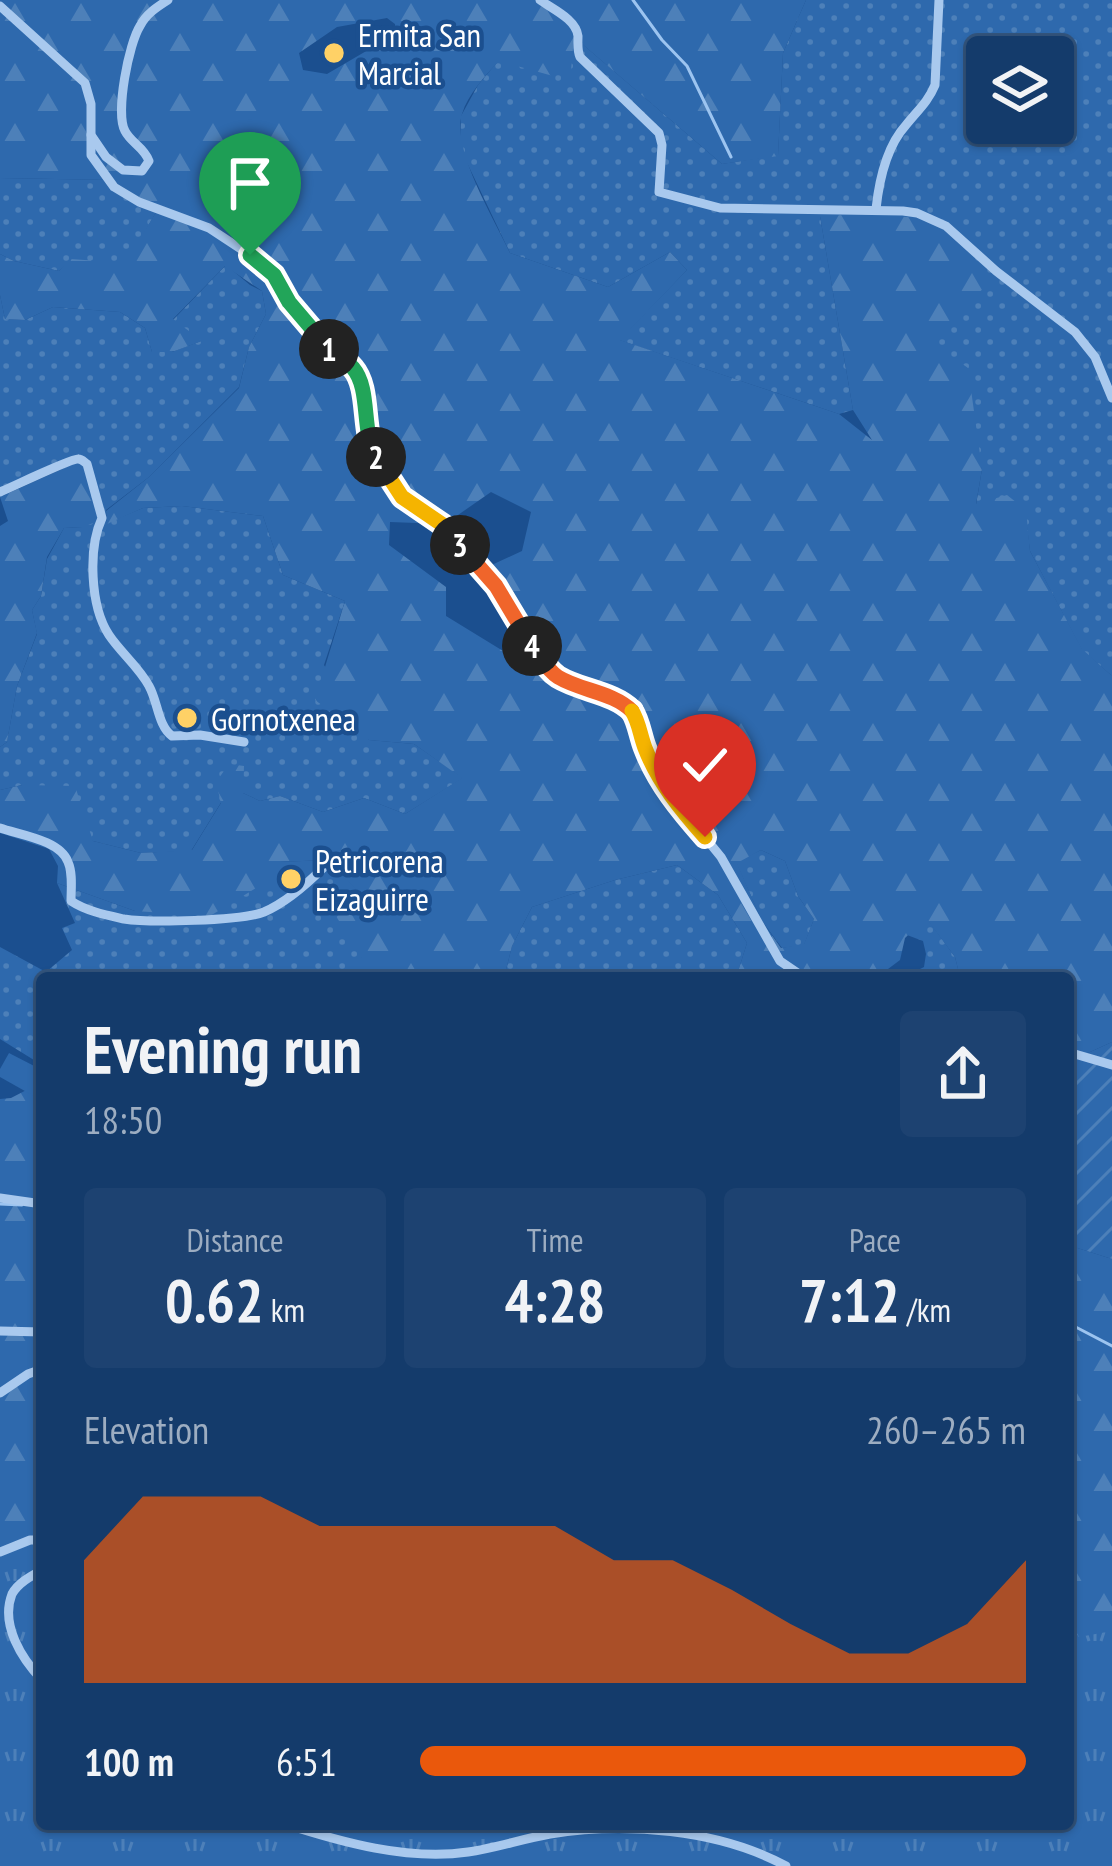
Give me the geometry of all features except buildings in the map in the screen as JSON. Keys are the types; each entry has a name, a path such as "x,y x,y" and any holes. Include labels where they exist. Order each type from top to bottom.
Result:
{"street":[{"path":"92,135 106,158 122,170 142,171 147,166 147,153 122,126 125,84 136,33 143,20 168,0"},
{"path":"540,0 570,21 576,29 580,57 658,134 662,145 659,192 720,208 916,213 946,226 1075,332 1095,357 1112,398"},
{"path":"875,209 893,143 935,85 939,0"},
{"path":"0,6 86,83 91,155 114,188 209,228 250,255 274,275 322,343 353,368 361,381 369,444 390,482 402,497 443,525 496,586 524,636 553,674 623,702 636,716 663,786 722,857 780,961 796,972"},
{"path":"0,492 71,459 87,464 103,518 92,553 106,631 149,687 164,730 172,736 244,742"},
{"path":"0,828 66,855 71,867 71,901 128,920 223,919 264,912 324,867"},
{"path":"1074,1054 1112,1065"},
{"path":"0,1198 36,1203"},
{"path":"0,1331 36,1332"},
{"path":"0,1394 36,1371"},
{"path":"0,1552 36,1540"},
{"path":"36,1573 10,1596 7,1613 18,1654 36,1674"},
{"path":"307,1830 414,1853 466,1853 555,1833 670,1831 735,1844 786,1866"}],"green space":[{"path":"0,0 806,0 783,53 778,156 722,164 574,37 571,70 553,76 499,61 478,86 462,114 460,129 468,165 510,253 608,287 670,252 687,270 620,340 839,414 872,440 853,410 820,216 946,220 989,282 933,343 968,368 982,469 976,504 1007,495 1026,510 1030,551 1082,649 1112,676 1112,1042 1074,1059 1074,972 959,972 955,957 926,918 905,938 900,960 884,972 738,972 747,943 718,895 677,865 532,907 512,946 506,972 353,972 362,959 336,916 360,893 325,860 280,862 269,880 210,916 135,911 57,883 58,866 49,849 0,833 0,790 22,785 75,786 93,841 141,853 192,850 221,803 216,782 229,764 244,766 243,793 260,801 280,796 323,812 364,798 405,814 462,778 414,744 369,740 315,700 345,601 283,575 263,516 182,506 143,508 107,524 106,511 149,477 239,388 249,347 266,314 262,291 225,266 173,319 202,341 172,352 152,352 145,328 120,312 53,307 25,320 5,319 0,254 59,271 71,259 125,263 158,209 111,180 0,178","holes":["387,18 395,24 396,46 368,50 327,74 303,70 299,53 337,27","491,492 531,512 522,551 483,569 529,651 508,654 446,616 446,587 389,545 390,522 445,524","761,850 785,861 798,896 814,919 804,944 781,948 762,921 737,863"]},
{"path":"806,0 1112,0 1112,676 1082,650 1030,551 1025,510 976,505 982,469 932,343 820,216 853,410 839,414 619,340 687,270 670,252 608,287 510,253 460,148 461,116 499,60 573,36 722,164 778,155 783,53"},
{"path":"0,178 111,180 158,209 126,264 72,260 59,271 0,254"},
{"path":"226,265 262,291 266,314 249,347 239,387 149,477 106,510 107,523 143,508 182,506 263,516 283,575 345,601 324,665 369,740 414,744 463,778 405,814 364,798 323,812 280,796 260,801 243,793 243,767 191,851 141,853 93,841 22,785 0,790 0,747 7,742 17,686 37,634 32,610 41,596 47,559 64,528 82,527 65,466 0,497 0,295 5,319 25,320 53,307 120,312 145,328 152,352 172,352 201,341 173,320"},
{"path":"80,461 99,521 64,528 47,557 41,596 32,610 37,633 17,686 7,742 0,747 0,526 8,521 0,497"},
{"path":"761,850 785,861 798,896 814,919 804,945 782,948 762,921 736,862"},
{"path":"325,860 361,893 351,938 363,960 354,972 46,972 72,950 62,928 75,923 57,883 135,911 279,862"},
{"path":"677,865 718,895 747,943 738,972 506,972 512,946 532,907"},
{"path":"926,917 955,957 959,972 914,972 924,967 926,954 923,941 907,935"},
{"path":"0,947 46,972 36,972 36,1061 0,1039"},
{"path":"1112,1042 1112,1259 1074,1247 1074,1059"},
{"path":"9,1053 36,1067 36,1097 0,1077"},
{"path":"36,1085 36,1830 1074,1830 1074,1247 1112,1259 1112,1866 0,1866 0,1099"},
{"path":"0,1539 36,1571 36,1830 1074,1830 1074,1631 1079,1637 1112,1631 1112,1866 0,1866"}],"waterway":[{"path":"633,0 687,66 731,157"},
{"path":"0,1204 22,1205"},
{"path":"1074,1326 1112,1346"}],"place":[{"name":"Ermita San Marcial","path":"334,53"},
{"name":"Gornotxenea","path":"187,718"},
{"name":"Petricorena Eizaguirre","path":"291,879"}],"route":[{"path":"250,255 274,275 322,343 353,368 361,381 369,444 390,482 402,497 443,525 496,586 524,636 553,674 623,702 636,716 663,786 705,837"}]}
